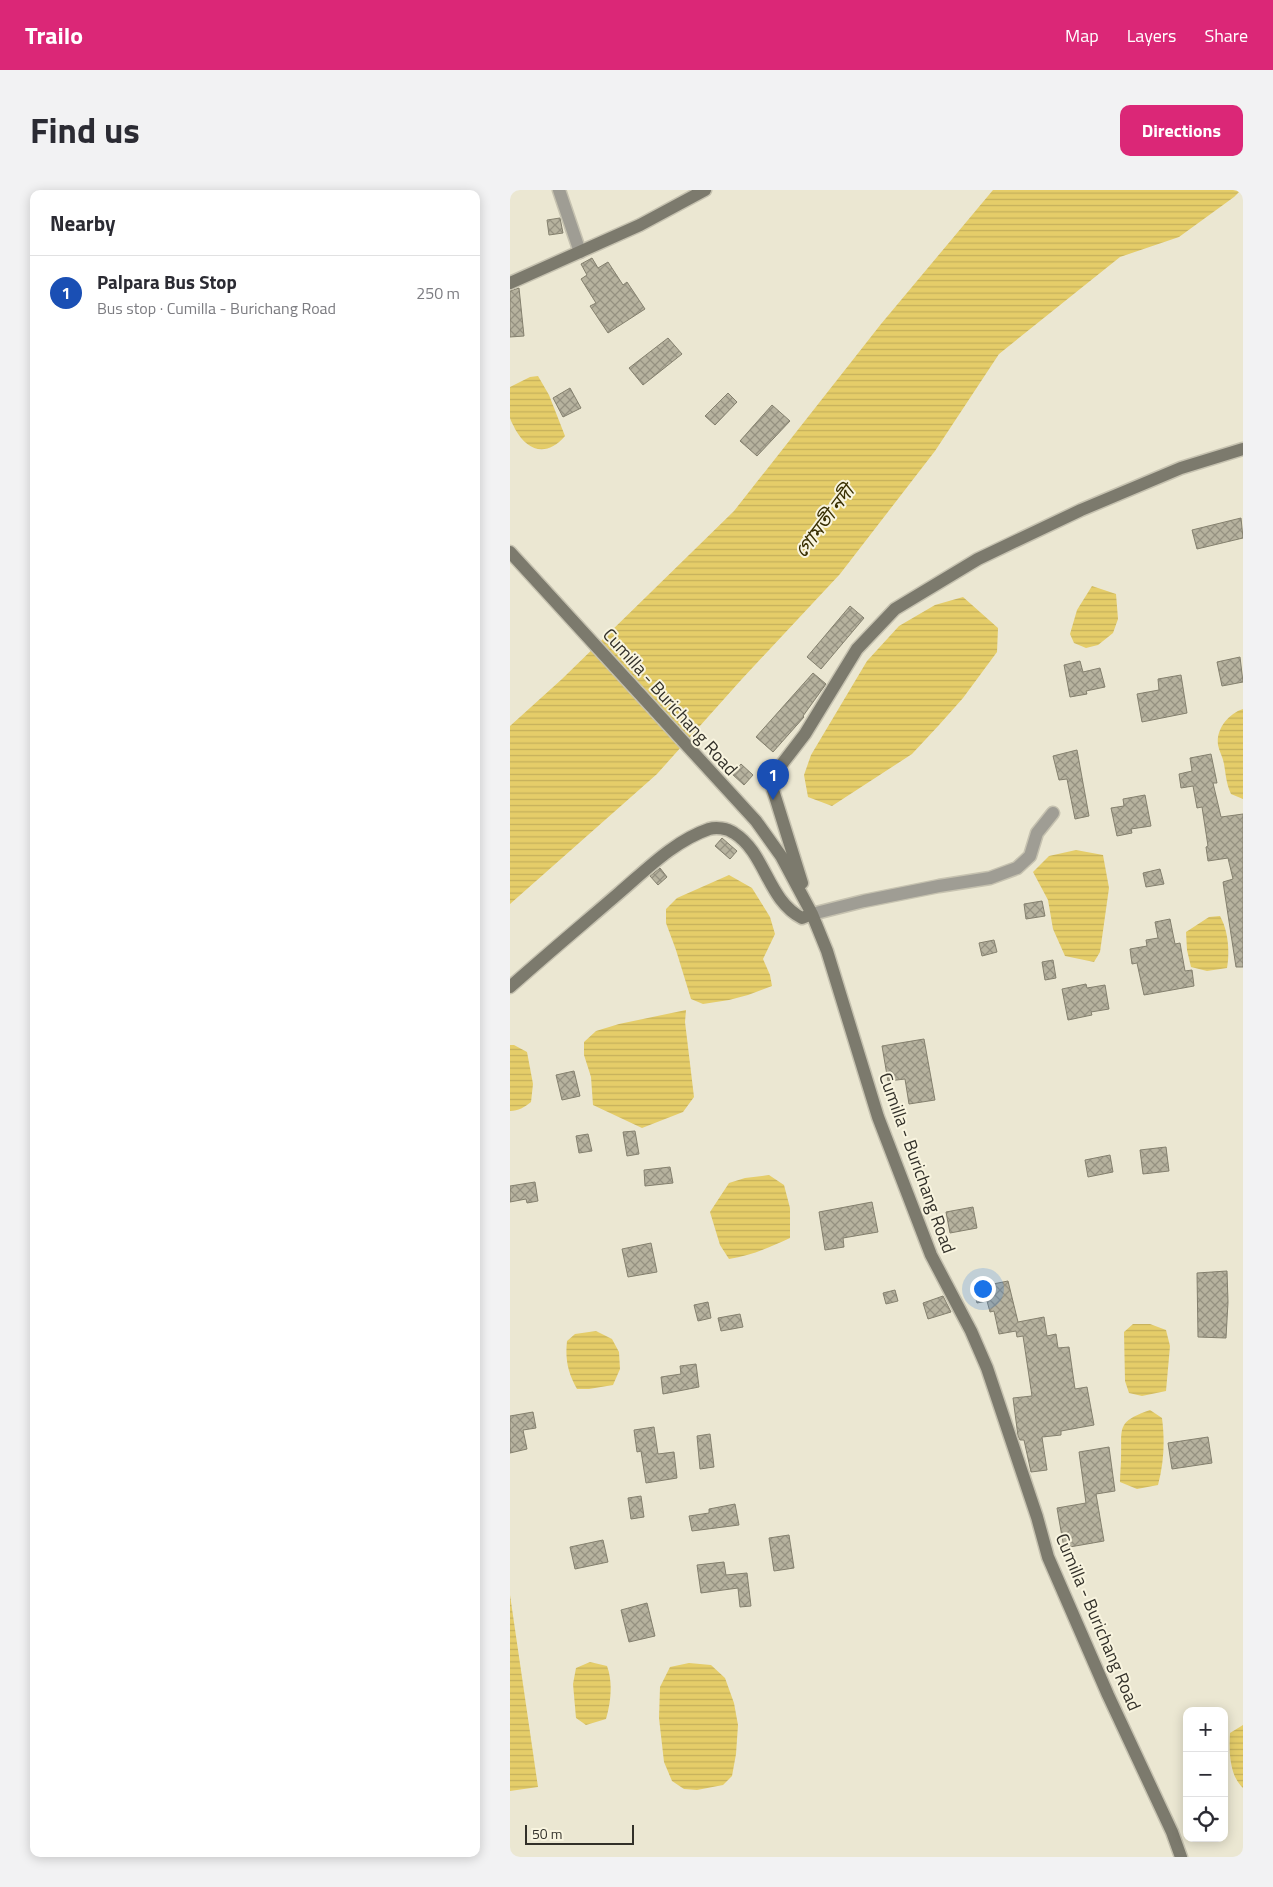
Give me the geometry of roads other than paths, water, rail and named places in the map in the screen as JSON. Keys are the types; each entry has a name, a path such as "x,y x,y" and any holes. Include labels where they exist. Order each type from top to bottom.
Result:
{"main road":[{"path":"510,283 640,225 705,190"},
{"path":"510,987 676,846 715,828 734,832 751,849 782,902 794,914 802,918 812,914 777,804 772,777 805,734 857,649 895,609 978,559 1081,510 1181,468 1243,449"},
{"name":"Cumilla - Burichang Road","path":"510,553 767,834 812,914 826,951 878,1117 931,1255 971,1331 986,1368 1032,1502 1048,1557 1108,1695 1172,1832 1181,1857"}],"street":[{"path":"559,190 580,252"},
{"path":"812,914 864,901 990,878 1017,868 1030,856 1037,834 1053,813"}],"water":[{"name":"গোমতী নদী","path":"993,190 1241,190 1179,237 1120,257 999,354 935,451 840,574 657,774 510,904 510,726 562,679 734,511 881,324"},
{"path":"538,376 549,395 565,436 558,443 545,449 538,449 526,443 520,437 510,418 510,387 530,377"},
{"path":"1092,586 1116,594 1118,619 1113,633 1098,645 1086,648 1074,643 1070,634 1077,610"},
{"path":"963,597 998,628 997,652 963,698 912,754 832,806 808,797 804,775 811,755 867,661 899,626 935,605"},
{"path":"1243,709 1243,799 1231,794 1218,739 1221,728 1228,718"},
{"path":"1076,850 1103,855 1109,888 1100,952 1094,962 1065,956 1053,929 1048,900 1033,872 1049,856"},
{"path":"729,875 752,888 770,917 775,934 763,959 770,975 772,986 729,1000 703,1004 691,999 666,923 666,909 677,898"},
{"path":"1220,916 1228,941 1227,968 1207,971 1191,967 1187,950 1186,932 1209,917"},
{"path":"686,1010 685,1022 694,1097 683,1112 642,1128 593,1105 591,1077 584,1055 584,1042 596,1031 619,1024"},
{"path":"510,1045 514,1045 527,1052 533,1084 531,1102 526,1106 510,1111"},
{"path":"769,1175 784,1185 790,1208 790,1238 768,1248 729,1259 720,1245 710,1212 729,1183 745,1178"},
{"path":"1133,1324 1150,1324 1166,1330 1170,1346 1166,1391 1142,1396 1129,1393 1125,1381 1124,1332"},
{"path":"596,1331 612,1339 619,1352 620,1369 613,1385 577,1389 568,1366 566,1354 567,1341 575,1334"},
{"path":"1150,1410 1162,1418 1164,1443 1162,1468 1158,1485 1137,1489 1120,1482 1122,1432 1126,1422 1131,1418"},
{"path":"510,1595 538,1787 510,1791"},
{"path":"590,1662 607,1666 611,1692 606,1719 586,1725 576,1718 573,1684 576,1668"},
{"path":"689,1663 711,1665 725,1678 734,1703 738,1725 732,1776 723,1785 697,1790 684,1789 672,1781 664,1762 659,1718 660,1687 670,1667"},
{"path":"1243,1725 1243,1788 1238,1783 1232,1769 1230,1733"}],"place":[{"name":"Palpara Bus Stop","path":"773,800"}]}
